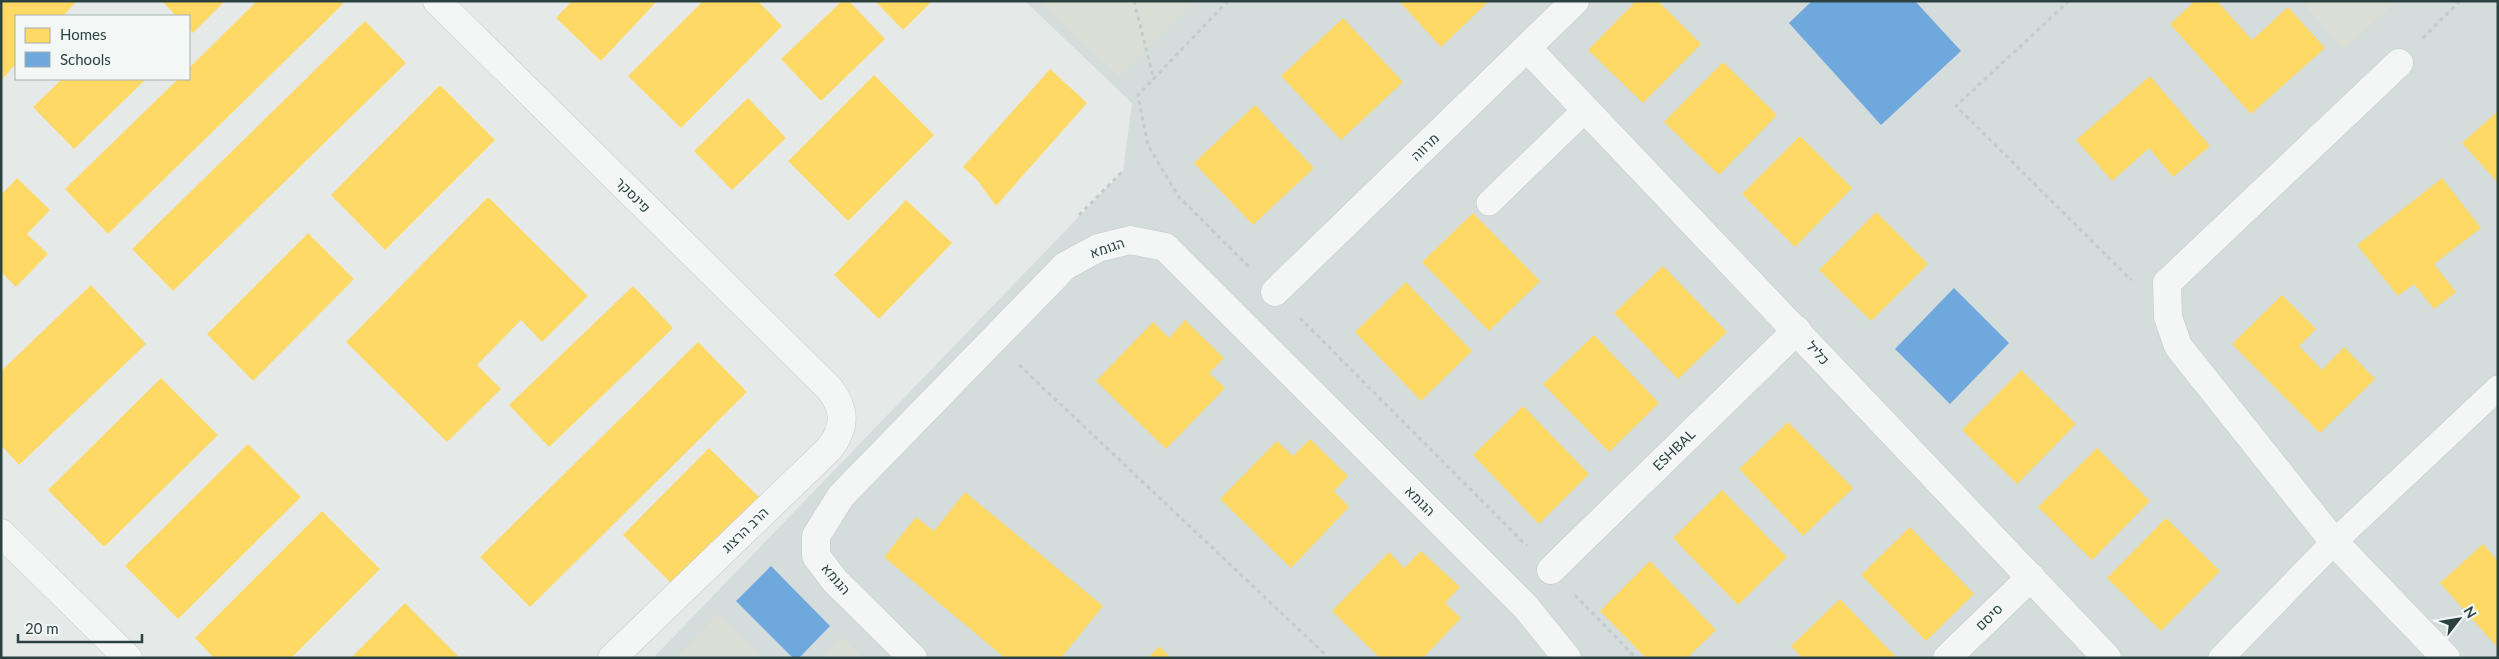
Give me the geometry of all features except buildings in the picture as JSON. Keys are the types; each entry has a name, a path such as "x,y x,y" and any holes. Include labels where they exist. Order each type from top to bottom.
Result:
{"street":[{"name":"פינסקר","path":"437,1 829,388"},
{"name":"מרווה","path":"1275,292 1575,1"},
{"name":"כליל","path":"1528,48 2107,658"},
{"path":"2399,63 2168,283 2168,317 2178,346 2334,542 2446,658"},
{"name":"הגומא","path":"913,658 835,581 816,556 816,536 841,496 1065,266 1098,248 1130,240 1165,247 1525,606 1559,645 1567,658"},
{"name":"ESHBAL","path":"1551,570 1797,330"},
{"name":"הרב הרצוג","path":"612,658 829,449 838,437 842,418 840,402 829,388"},
{"path":"1,533 128,658"},
{"name":"סיסם","path":"1947,658 2031,577"}],"lane":[{"path":"1489,203 1586,109"},
{"path":"2221,658 2334,542 2498,388"}],"path":[{"path":"1134,1 1154,80"},
{"path":"1228,1 1138,95 1148,144 1178,196 1551,570 1636,658"},
{"path":"2069,1 1956,106 2168,317"},
{"path":"2399,63 2460,1"},
{"path":"992,340 1330,658"}],"shaded area":[{"path":"1025,1 2498,1 2498,658 653,658 1123,171 1132,103"},
{"path":"1039,1 1195,1 1119,77"},
{"path":"2301,1 2397,1 2344,50"},
{"path":"718,613 763,658 675,658"},
{"path":"843,637 863,658 821,658"}]}
